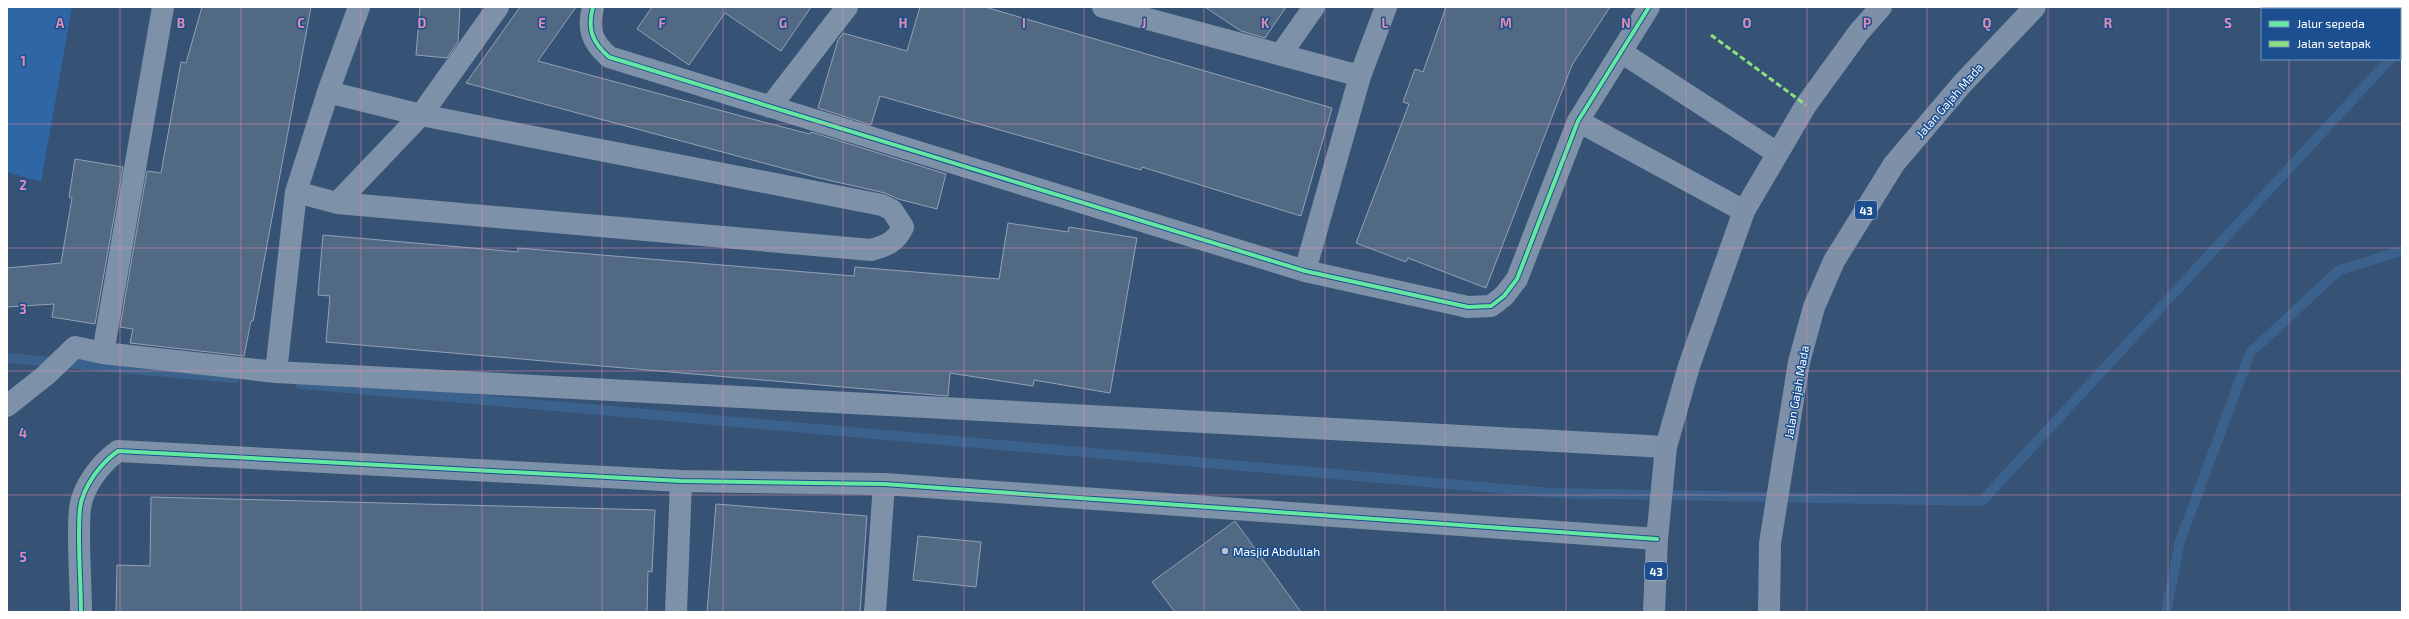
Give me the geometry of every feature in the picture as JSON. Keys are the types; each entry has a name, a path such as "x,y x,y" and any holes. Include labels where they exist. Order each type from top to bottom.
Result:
{"highway":[{"name":"43","path":"1654,612 1657,535 1666,447 1689,366 1744,211 1806,105 1859,32 1881,7"},
{"name":"Jalan Gajah Mada","path":"1769,612 1770,543 1799,362 1814,307 1834,261 1894,164 1962,84 2035,7"}],"street":[{"path":"103,353 163,7"},
{"path":"276,372 296,192 328,92 359,7"},
{"path":"337,203 421,116 498,7"},
{"path":"593,7 589,22 597,46 609,57 1305,271 1468,307 1491,306 1504,296 1517,279 1578,121 1649,7"},
{"path":"770,107 848,7"},
{"path":"1102,7 1360,76"},
{"path":"1281,54 1314,7"},
{"path":"1305,271 1360,76 1386,7"},
{"path":"1620,52 1777,153"},
{"path":"296,192 337,203 871,250 892,242 899,235 902,227 892,210 882,205 421,116 328,92"},
{"path":"1578,121 1744,211"},
{"path":"7,406 46,375 75,347 103,353 276,372 1666,447"},
{"path":"82,612 80,507 94,472 106,459 118,451 681,481 884,484 1657,535"},
{"path":"676,612 681,481"},
{"path":"875,612 884,484"}],"shaded area":[{"path":"7,7 72,7 41,182 7,172"}],"building":[{"path":"202,7 311,7 253,321 251,321 244,356 130,343 133,329 120,327 147,171 161,173 181,62 186,63"},
{"path":"420,7 460,7 458,42 447,58 416,55"},
{"path":"520,7 576,7 538,61 767,123 810,134 811,132 946,174 937,209 898,199 885,193 819,178 466,83"},
{"path":"652,7 811,7 781,51 725,13 689,65 637,29"},
{"path":"920,7 985,7 1332,108 1301,216 1142,167 1141,170 880,96 871,125 818,108 838,40 843,33 907,51"},
{"path":"1205,7 1286,7 1265,38 1241,31"},
{"path":"1446,7 1610,7 1572,65 1486,288 1408,258 1406,262 1356,243 1409,104 1403,102 1415,69 1423,72"},
{"path":"75,159 123,167 95,324 52,317 54,304 7,307 7,268 61,263 72,198 69,197"},
{"path":"1008,223 1068,232 1069,227 1137,238 1110,393 1034,380 1033,386 950,373 948,396 326,342 330,296 318,295 323,235 518,252 518,248 854,276 855,267 999,279"},
{"path":"151,497 655,510 652,572 648,571 647,612 116,612 117,565 150,566"},
{"path":"716,504 867,516 860,612 707,612"},
{"name":"Masjid Abdullah","path":"1235,521 1301,612 1175,612 1152,582"},
{"path":"918,536 981,542 976,587 913,580"}],"waterway":[{"path":"300,384 1553,493 1982,501 2389,60"},
{"path":"2166,612 2180,541 2250,353 2339,270 2402,251"},
{"path":"7,358 234,378"}],"marked path":[{"path":"1711,35 1806,105"}],"cycle path":[{"path":"593,7 591,15 592,35 598,46 609,57 1305,271 1468,307 1491,306 1504,296 1517,279 1578,121 1649,7"},
{"path":"81,612 79,533 80,508 89,483 105,462 118,451 681,481 884,484 1657,539"}],"place":[{"name":"Masjid Abdullah","path":"1225,551"}]}
